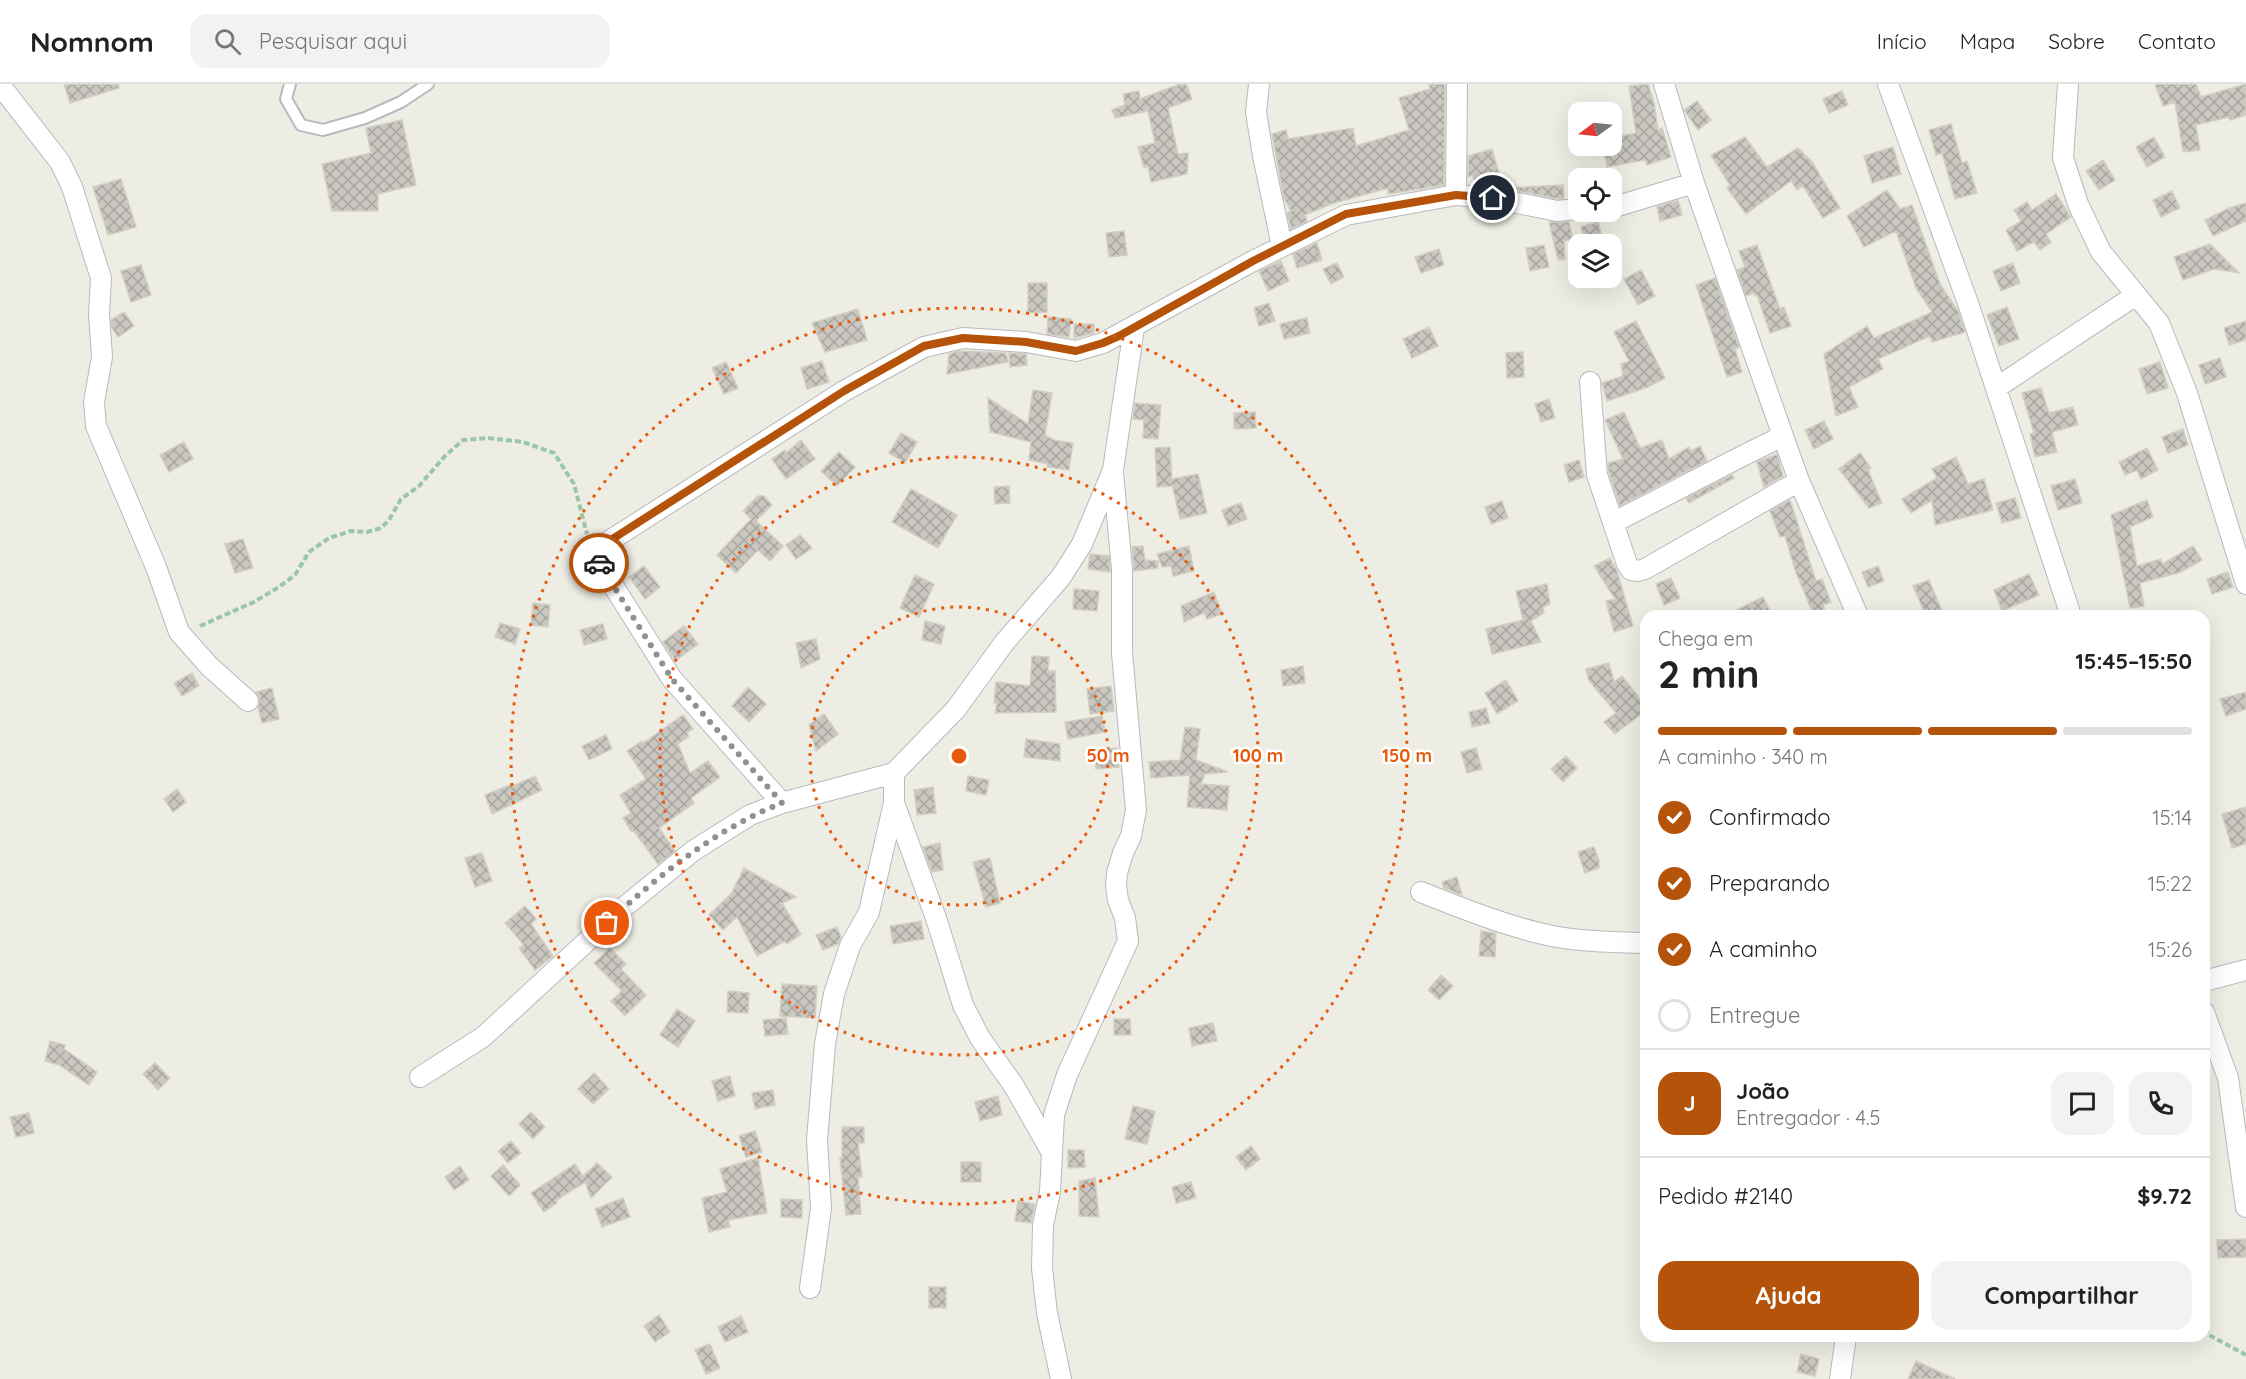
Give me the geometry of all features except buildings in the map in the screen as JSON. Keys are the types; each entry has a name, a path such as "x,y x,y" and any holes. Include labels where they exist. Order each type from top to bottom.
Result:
{"street":[{"path":"1258,84 1256,112 1282,246"},
{"path":"1456,195 1457,84"},
{"path":"1664,84 1694,183 1799,481 1855,610"},
{"path":"1888,84 1968,303 2069,610"},
{"path":"2068,84 2063,158 2078,204 2100,252 2159,323 2187,393 2246,584"},
{"path":"0,85 60,162 72,187 100,278 99,314 102,357 94,402 96,426 156,567 179,632 209,666 248,701"},
{"path":"1622,204 1694,183"},
{"path":"782,803 672,679 592,552 844,391 924,346 963,338 1026,342 1076,351 1103,343 1346,214 1456,195 1493,198 1557,211 1568,210"},
{"path":"1996,387 2136,295"},
{"path":"1061,1379 1047,1313 1042,1268 1043,1225 1050,1192 1054,1115 1067,1075 1128,941 1125,918 1118,900 1116,886 1117,873 1131,836 1136,810 1122,653 1122,569 1113,470 1134,328"},
{"path":"1590,382 1598,475 1627,564 1631,570 1638,571 1799,481"},
{"path":"1614,522 1783,436"},
{"path":"420,1077 483,1037 623,908 693,851 750,815 782,803 894,773 956,709 1004,643 1061,577 1082,544 1113,470"},
{"path":"810,1288 820,1208 817,1140 825,1044 837,985 850,946 869,912 894,803 894,773"},
{"path":"894,803 936,918 963,1005 980,1038 1014,1086 1053,1154"},
{"path":"1421,892 1540,934 1608,942 1640,943"},
{"path":"2210,979 2246,970"},
{"path":"2210,1028 2228,1078 2246,1207"},
{"path":"1840,1379 1845,1342"}],"lane":[{"path":"290,84 286,99 301,125 323,129 365,118 401,102 428,84"}],"path":[{"path":"179,632 205,625 254,602 279,587 295,575 309,552 329,538 351,531 367,532 381,528 389,520 401,499 420,486 445,456 463,440 488,438 524,442 554,453 574,484 592,552"},
{"path":"2210,1336 2246,1355"}],"way so far":[{"path":"599,563 672,679 782,803 750,815 693,851 607,923"}],"route":[{"path":"599,563 592,552 844,391 924,346 963,338 1026,342 1076,351 1119,336 1253,261 1346,214 1456,195 1493,198"}]}
